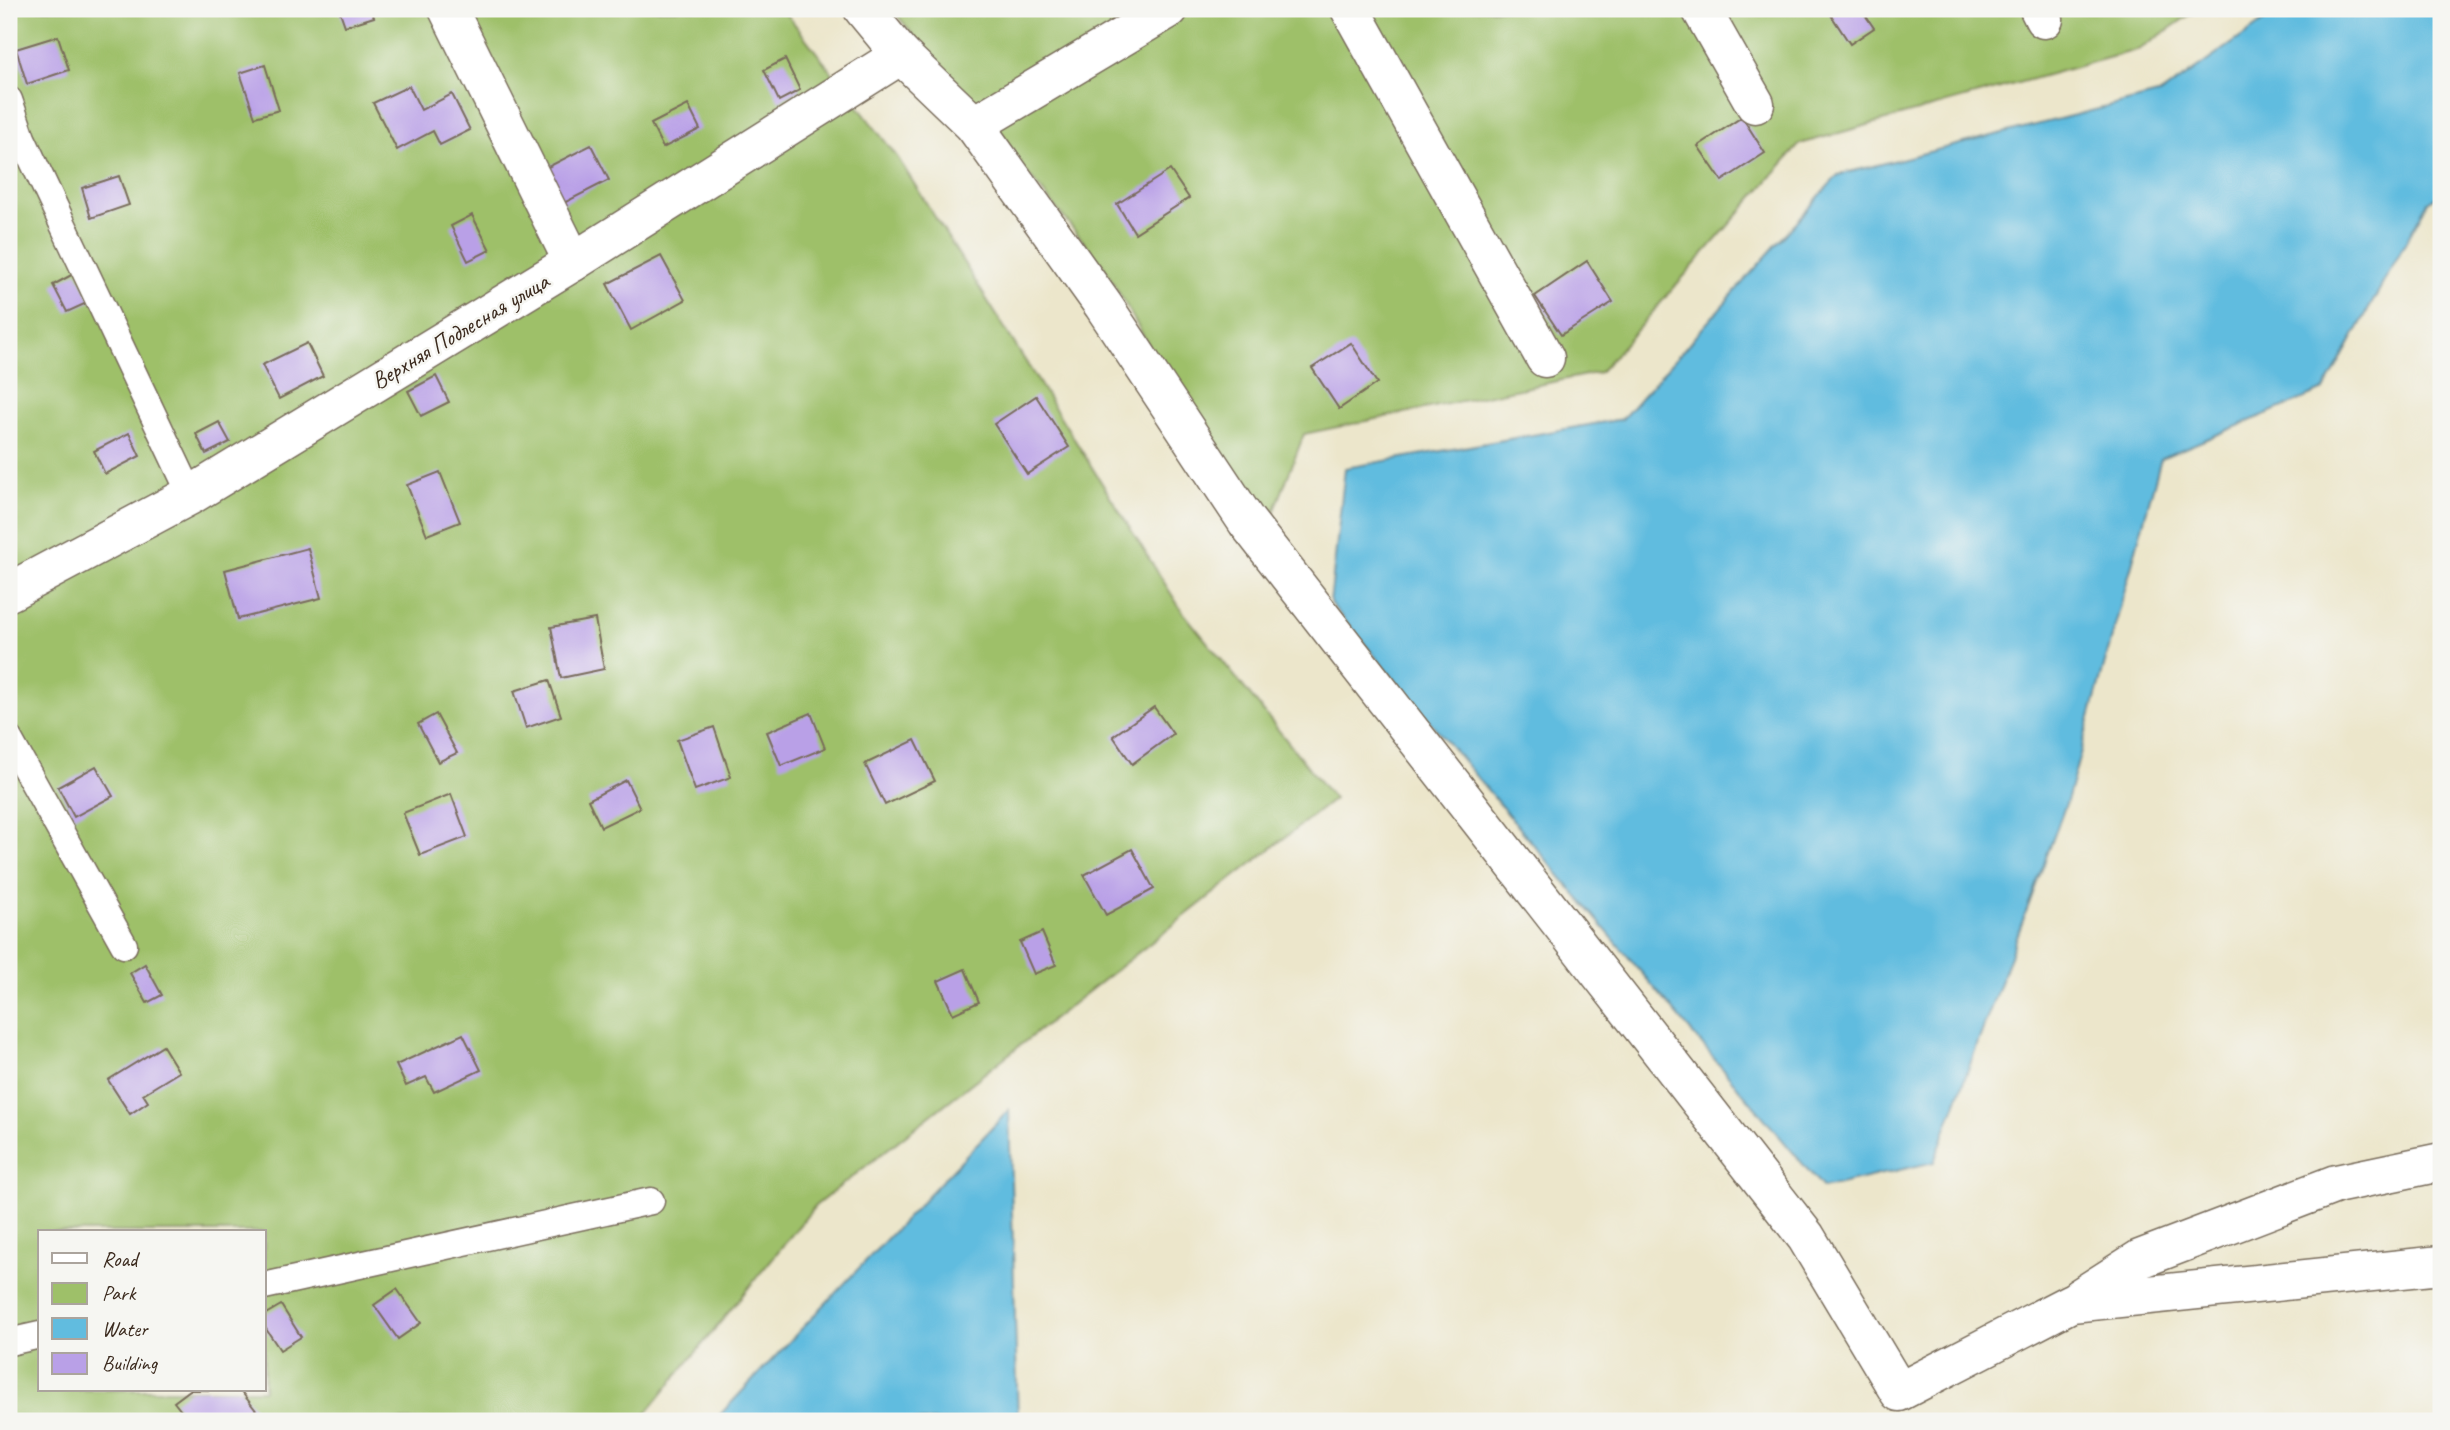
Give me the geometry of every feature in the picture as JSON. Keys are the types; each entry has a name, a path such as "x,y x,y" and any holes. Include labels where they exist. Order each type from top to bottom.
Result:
{"street":[{"path":"448,9 573,262"},
{"path":"863,9 901,55 974,125 1103,305 1247,522 1805,1237 1899,1392 2071,1303 2140,1259 2336,1184 2441,1162"},
{"path":"974,125 1169,9"},
{"path":"1350,9 1545,358"},
{"path":"1701,9 1755,104"},
{"name":"Верхняя Подлесная улица","path":"9,592 191,495 573,262 901,55"},
{"path":"2071,1303 2441,1265"}],"lane":[{"path":"9,100 22,138 191,495"},
{"path":"9,739 124,945"},
{"path":"266,1286 650,1201"},
{"path":"9,1342 38,1335"}],"green space":[{"path":"9,9 783,9 898,158 1182,611 1334,799 815,1206 640,1421 9,1421"},
{"path":"892,9 2198,9 2140,49 1800,144 1600,372 1304,434 1262,544 1103,265"}],"water":[{"path":"2281,9 2441,9 2441,193 2428,202 2324,390 2161,458 2068,798 1934,1162 1823,1188 1330,603 1345,468 1622,419 1838,175 2162,93"},
{"path":"1009,1110 1018,1421 714,1421"}],"building":[{"path":"339,9 371,9 374,17 345,26"},
{"path":"1827,9 1861,9 1874,28 1850,44"},
{"path":"58,36 69,70 27,84 16,49"},
{"path":"785,59 800,90 779,101 764,70"},
{"path":"265,65 279,110 255,117 240,73"},
{"path":"409,86 421,110 452,94 470,130 440,145 433,131 397,150 373,103"},
{"path":"688,105 700,129 663,148 651,124"},
{"path":"1742,117 1765,153 1722,181 1698,146"},
{"path":"591,145 609,180 554,208 536,173"},
{"path":"1170,170 1189,198 1135,233 1117,204"},
{"path":"119,176 129,205 91,218 82,188"},
{"path":"472,215 490,250 468,261 451,226"},
{"path":"661,256 685,300 631,330 607,284"},
{"path":"1587,261 1613,302 1561,335 1535,296"},
{"path":"77,272 91,301 67,312 53,285"},
{"path":"307,343 323,376 279,399 262,365"},
{"path":"1351,343 1377,383 1339,409 1312,368"},
{"path":"436,376 449,402 421,416 408,391"},
{"path":"1036,396 1069,447 1027,474 994,424"},
{"path":"219,422 230,442 206,454 196,434"},
{"path":"129,433 140,456 105,474 94,451"},
{"path":"440,472 460,522 427,535 407,485"},
{"path":"308,548 321,598 238,619 225,570"},
{"path":"595,619 604,669 561,678 551,627"},
{"path":"549,680 561,716 526,728 514,691"},
{"path":"1154,707 1173,734 1132,764 1113,736"},
{"path":"811,713 825,748 781,766 767,732"},
{"path":"436,714 457,753 438,762 418,724"},
{"path":"714,727 731,777 695,790 677,740"},
{"path":"915,740 935,781 885,805 865,764"},
{"path":"96,766 113,796 74,817 58,787"},
{"path":"626,780 640,808 601,827 588,800"},
{"path":"451,794 467,837 420,855 403,813"},
{"path":"1132,849 1154,889 1106,915 1084,875"},
{"path":"1042,932 1056,965 1034,974 1020,942"},
{"path":"145,964 162,995 147,1003 130,973"},
{"path":"965,969 979,1002 953,1014 938,981"},
{"path":"463,1034 481,1070 434,1092 426,1077 406,1086 396,1065"},
{"path":"163,1046 179,1072 143,1094 148,1102 130,1114 108,1080"},
{"path":"397,1289 421,1323 398,1339 374,1305"},
{"path":"281,1305 301,1337 280,1350 266,1329 266,1314"},
{"path":"187,1392 242,1392 258,1413 248,1421 189,1421 174,1402"}]}
